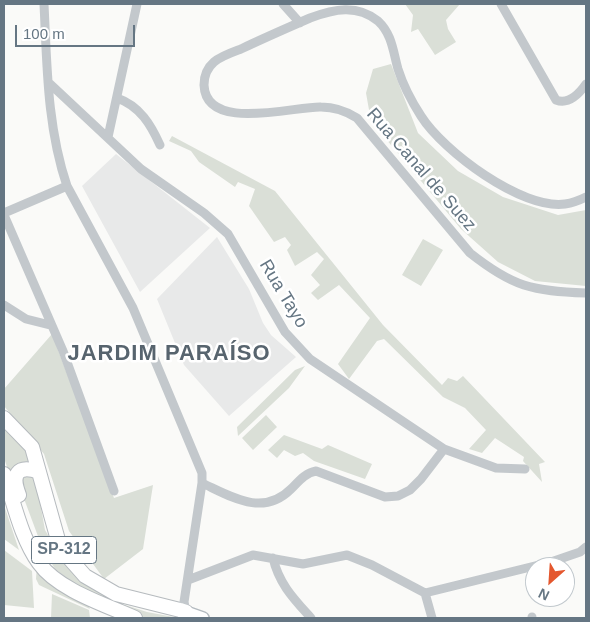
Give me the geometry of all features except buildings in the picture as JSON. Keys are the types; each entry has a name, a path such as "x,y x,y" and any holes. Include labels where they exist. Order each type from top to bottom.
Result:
{"main road":[{"name":"SP-312","path":"4,418 32,447 58,540 70,559 85,576 116,594 188,615"},
{"path":"39,472 26,469 18,472 15,477 15,484 37,545 44,558 66,586"},
{"name":"SP-312","path":"4,474 31,550 44,570 66,586 135,618"}],"street":[{"path":"44,4 48,82 53,129 67,186 134,308 198,460 202,483 184,602 188,615 203,618"},
{"path":"108,138 137,4"},
{"path":"283,4 300,23"},
{"path":"500,4 556,100 564,102 580,93 586,84"},
{"name":"Rua Canal de Suez","path":"586,197 564,204 533,199 502,184 460,158 434,134 421,116 399,69 388,33 370,16 360,11 343,9 300,23 215,61 205,77 206,94 211,102 234,114 251,115 323,106 350,114 357,118 470,253 484,264 505,278 537,290 586,293"},
{"name":"Rua Tayo","path":"48,82 141,169 228,234 285,332 310,359 444,449 496,468 525,469"},
{"path":"117,98 128,102 144,118 160,146"},
{"path":"67,186 4,214 50,325 63,351 114,491"},
{"path":"4,305 26,319 50,325"},
{"path":"202,483 230,496 263,504 279,499 306,474 316,471 385,497 398,496 410,490 421,479 444,449"},
{"path":"188,580 253,555 303,564 347,555 372,565 425,593 551,562 580,552 586,547"},
{"path":"273,558 277,574 283,586 311,618"},
{"path":"425,593 432,618"}],"shaded area":[{"path":"405,4 460,4 446,20 448,29 456,42 435,55 418,29 411,32 413,15"},
{"path":"391,64 418,133 458,171 503,197 558,215 586,210 586,286 535,281 498,262 461,229 371,121 366,93 373,69"},
{"path":"172,136 275,191 383,325 442,385 448,378 457,381 463,376 545,462 539,464 542,482 523,461 524,457 495,438 482,453 469,449 486,430 465,408 443,397 384,339 377,341 349,379 338,364 370,318 339,285 318,300 311,293 320,285 311,275 324,259 317,252 295,266 287,250 291,245 285,237 274,242 249,206 255,189 238,182 235,187 199,162 191,151 169,141"},
{"path":"116,154 210,228 140,292 82,186"},
{"path":"217,237 249,289 263,323 271,335 296,357 229,416 184,365 157,299"},
{"path":"423,239 443,250 421,286 402,275"},
{"path":"52,334 114,498 153,485 143,549 104,579 69,531 44,454 4,406 4,389"},
{"path":"305,366 289,388 238,436 237,427 295,370"},
{"path":"266,415 277,427 253,450 242,438"},
{"path":"4,424 29,450 34,462 28,461 10,476 4,458"},
{"path":"284,435 322,449 328,445 372,464 365,479 314,461 303,453 295,456 284,450 277,458 268,450"},
{"path":"25,475 34,476 36,480 45,530 58,552 84,583 119,603 147,612 179,618 142,618 77,586 55,569 42,547 23,496 21,479"},
{"path":"4,505 19,550 4,539"},
{"path":"4,550 32,571 34,608 4,605"},
{"path":"37,565 86,601 90,609 39,585 36,579"},
{"path":"52,594 89,610 90,618 51,618"}],"district":[{"name":"JARDIM PARAÍSO","path":"169,354"}]}
